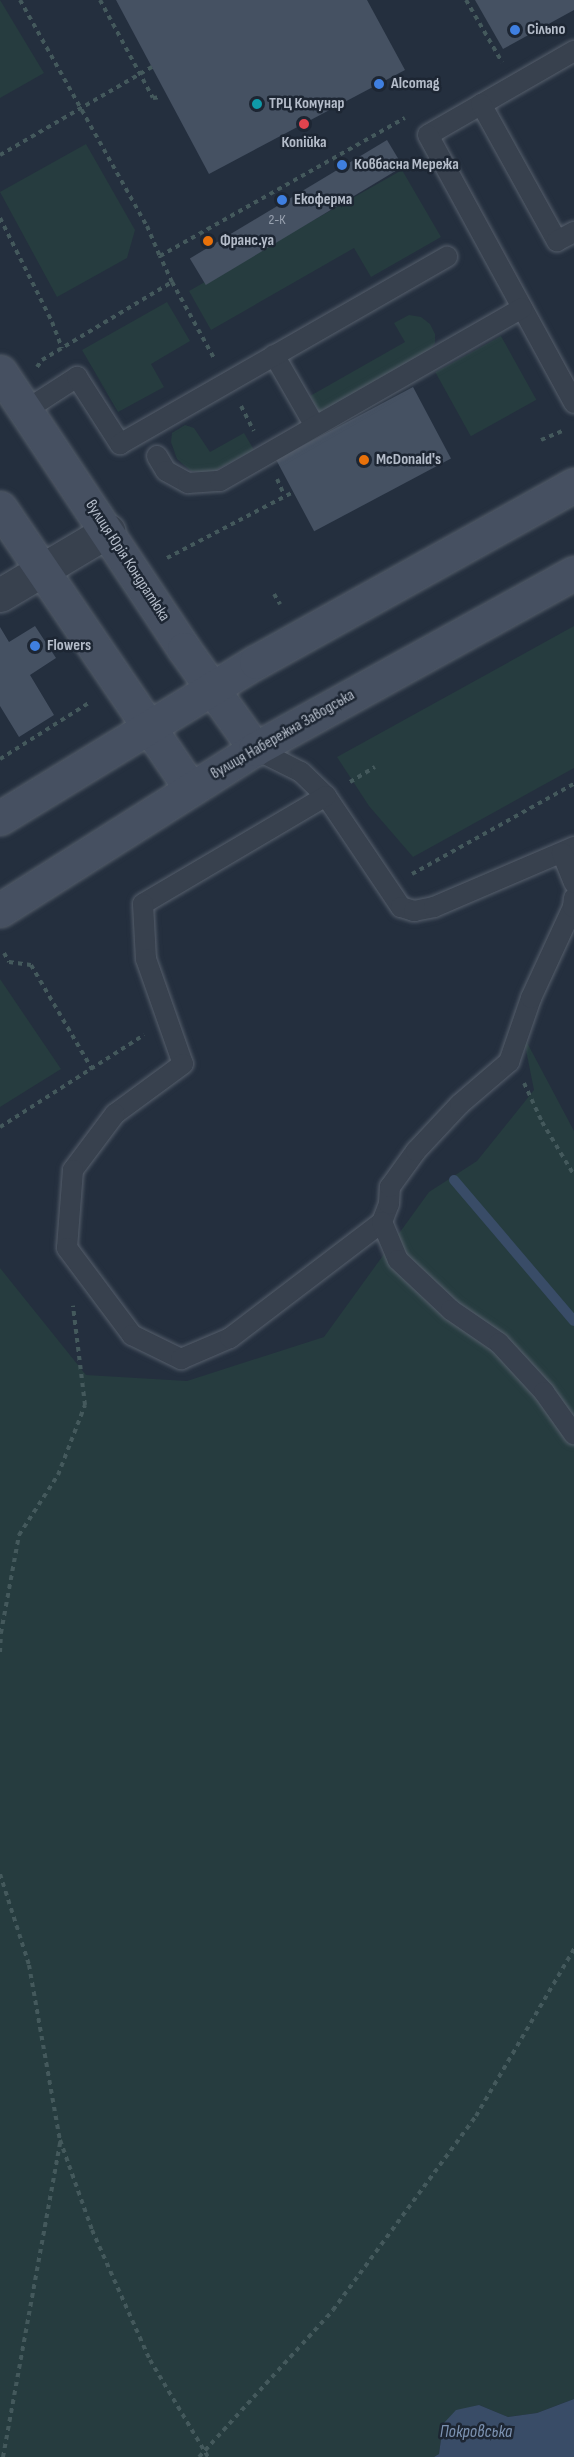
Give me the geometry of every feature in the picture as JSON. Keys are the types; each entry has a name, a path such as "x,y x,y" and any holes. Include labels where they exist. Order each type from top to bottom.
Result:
{"main road":[{"name":"вулиця Юрія Кондратюка","path":"0,372 212,689 255,749"},
{"path":"0,818 212,689 574,485"},
{"path":"0,508 191,789"},
{"name":"вулиця Набережна Заводська","path":"0,910 255,749 574,573"}],"street":[{"path":"0,595 108,531"}],"lane":[{"path":"574,51 428,135 574,403"},
{"path":"481,104 557,242 574,232"},
{"path":"26,410 76,377 120,444 447,257"},
{"path":"157,456 166,471 188,483 220,481 522,308"},
{"path":"274,355 315,426"},
{"path":"255,749 302,772 326,796 401,907 414,911 434,907 568,850 574,883"},
{"path":"326,796 143,904 146,959 183,1064 115,1114 73,1170 67,1248 132,1335 181,1359 230,1338 382,1222 389,1204 390,1187 416,1151 460,1104 509,1062 531,998 573,907 574,898"},
{"path":"382,1222 398,1260 451,1310 499,1343 544,1392 574,1434"}],"path":[{"path":"20,0 147,226 172,282 42,360 32,374"},
{"path":"100,0 153,98 161,97"},
{"path":"466,0 515,84"},
{"path":"0,155 152,67"},
{"path":"160,256 408,117 428,135"},
{"path":"0,218 52,322 62,348"},
{"path":"541,440 574,426"},
{"path":"167,558 293,492"},
{"path":"274,594 280,604"},
{"path":"0,759 99,697"},
{"path":"387,888 574,784"},
{"path":"4,953 9,962 31,965 92,1069"},
{"path":"0,1127 168,1020"},
{"path":"509,1062 574,1174"},
{"path":"0,1652 1,1633 20,1535 58,1475 85,1405 73,1304"},
{"path":"0,1874 29,1965 60,2140 92,2230 150,2360 208,2457"},
{"path":"199,2457 333,2310 469,2126 574,1949"},
{"path":"3,2457 60,2140"}],"green space":[{"path":"0,0 44,73 0,98"},
{"path":"86,144 135,230 127,258 57,297 0,192"},
{"path":"402,170 441,237 371,277 354,248 211,330 189,291"},
{"path":"167,302 190,341 151,364 164,387 118,412 82,350"},
{"path":"409,315 421,317 430,324 435,334 435,343 429,351 320,413 310,396 405,342 394,323"},
{"path":"501,336 536,400 471,436 435,372"},
{"path":"185,425 194,428 210,452 244,433 254,450 210,473 191,471 177,459 171,442 172,433"},
{"path":"574,626 574,768 413,857 369,806 337,757"},
{"path":"0,979 61,1069 0,1107"},
{"path":"523,1035 574,1131 574,2399 537,2413 508,2417 479,2405 443,2424 439,2454 434,2457 0,2457 0,1268 86,1375 187,1381 324,1337 429,1192 477,1161 534,1090"}],"water":[{"name":"Покровська","path":"574,2399 574,2457 434,2457 439,2454 443,2424 456,2410 479,2405 508,2417 537,2413"}],"building":[{"name":"ТРЦ Комунар","path":"116,0 367,0 405,70 209,174"},
{"name":"Сільпо","path":"475,0 574,0 574,10 503,49"},
{"path":"387,140 403,167 206,285 190,258"},
{"name":"McDonald's","path":"413,387 451,459 314,531 276,460"},
{"path":"35,626 56,658 30,675 54,715 19,737 0,706 0,627 9,642"}],"waterway":[{"path":"454,1180 574,1321"}],"place":[{"name":"Сільпо","path":"515,30"},
{"name":"Alcomag","path":"379,84"},
{"name":"ТРЦ Комунар","path":"257,104"},
{"name":"Копійка","path":"304,124"},
{"name":"Ковбасна Мережа","path":"342,165"},
{"name":"Екоферма","path":"282,200"},
{"name":"Франс.уа","path":"208,241"},
{"name":"McDonald's","path":"364,460"},
{"name":"Flowers","path":"35,646"}]}
